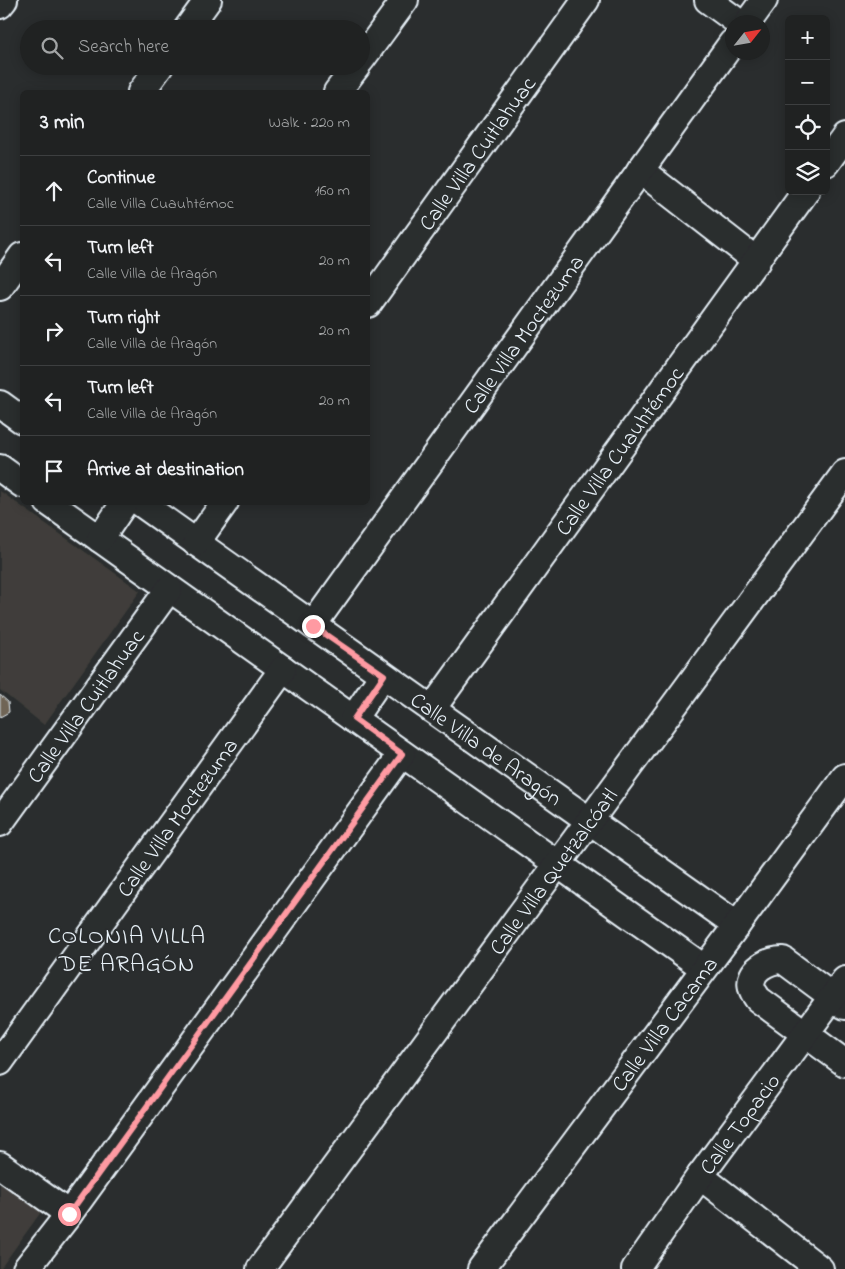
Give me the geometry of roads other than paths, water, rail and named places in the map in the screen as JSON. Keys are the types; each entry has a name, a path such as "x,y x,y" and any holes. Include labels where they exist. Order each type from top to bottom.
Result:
{"street":[{"path":"0,5 4,0"},
{"path":"194,20 208,0"},
{"name":"Calle Villa Cuitlahuac","path":"370,301 586,0"},
{"path":"708,0 728,15"},
{"path":"753,15 764,0"},
{"path":"370,47 402,1"},
{"name":"Calle Villa Moctezuma","path":"313,626 725,53"},
{"path":"142,90 153,75"},
{"path":"339,90 350,75"},
{"path":"830,157 845,136"},
{"path":"640,170 757,261"},
{"name":"Calle Villa Cuauhtémoc","path":"432,709 803,195"},
{"path":"0,287 20,259"},
{"path":"0,404 20,419"},
{"path":"0,468 20,483"},
{"name":"Calle Villa Quetzalcóatl","path":"260,1269 845,473"},
{"path":"52,505 704,968"},
{"path":"100,539 124,505"},
{"name":"Calle Villa de Aragón","path":"143,505 738,925"},
{"path":"196,543 223,505"},
{"name":"Calle Villa Cuitlahuac","path":"0,823 170,589"},
{"name":"Calle Villa Moctezuma","path":"0,1062 283,669"},
{"path":"354,719 384,675"},
{"path":"26,1269 69,1214 402,754"},
{"name":"Calle Villa Cacama","path":"481,1269 704,968 738,925 845,777"},
{"path":"841,994 783,960 772,960 756,971 752,980 752,987 758,999 845,1063"},
{"name":"Calle Topacio","path":"634,1269 805,1033 841,994"},
{"path":"0,1165 69,1214"},
{"path":"700,1176 820,1269"}],"district":[{"name":"COLONIA VILLA DE ARAGÓN","path":"127,949"}]}
